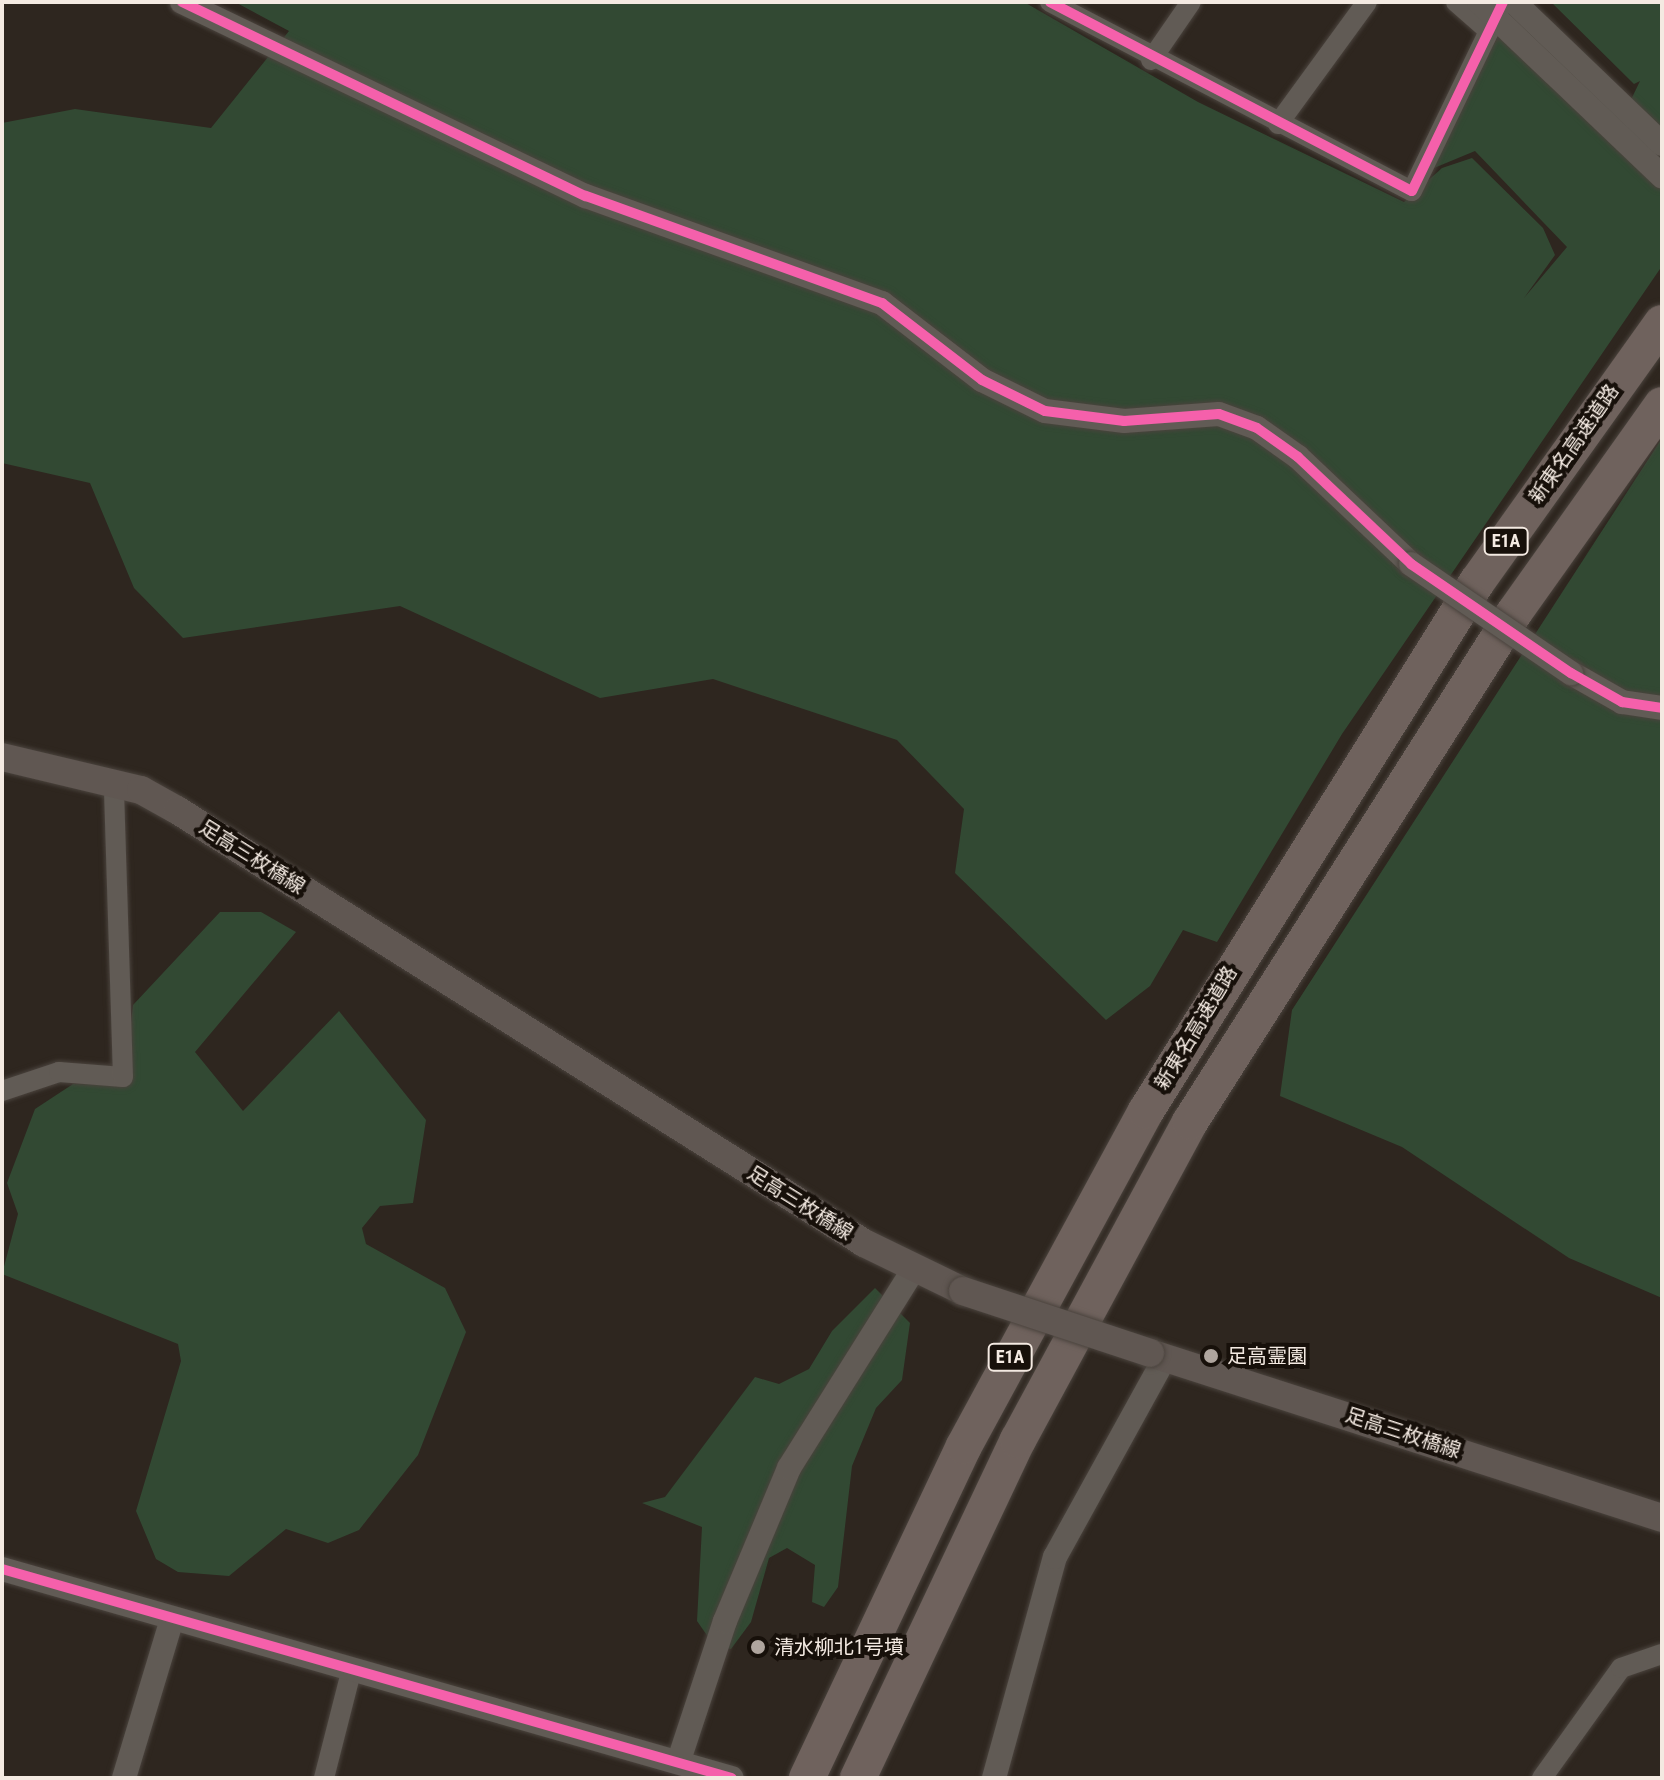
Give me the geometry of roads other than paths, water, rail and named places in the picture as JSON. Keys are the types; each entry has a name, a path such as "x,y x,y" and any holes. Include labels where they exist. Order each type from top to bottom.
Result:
{"highway":[{"name":"新東名高速道路","path":"807,1778 1042,1296 1242,951 1477,582 1662,323"},
{"name":"E1A","path":"858,1778 1104,1274 1280,972 1662,405"},
{"path":"883,1778 1104,1274"}],"main road":[{"name":"足高三枚橋線","path":"2,757 114,783 177,810 913,1270 963,1291 1662,1518"}],"street":[{"path":"182,2 586,196 882,303 982,380 1045,411 1124,421 1219,414 1257,428 1298,457 1411,564 1571,673 1622,702 1662,708"},
{"path":"1050,2 1151,60 1412,191 1492,13"},
{"path":"1151,60 1191,2"},
{"path":"1278,124 1367,2"},
{"path":"1456,2 1492,13 1662,176"},
{"path":"1514,2 1662,144"},
{"path":"2,1091 59,1072 123,1077 114,783"},
{"path":"677,1769 743,1571 789,1468 913,1270"},
{"path":"994,1778 1055,1557 1157,1355"},
{"path":"2,1569 677,1769 731,1778"},
{"path":"124,1778 172,1619"},
{"path":"1542,1778 1621,1668 1662,1654"},
{"path":"324,1778 351,1672"}],"place":[{"name":"足高霊園","path":"1211,1356"},
{"name":"清水柳北1号墳","path":"758,1647"}]}
